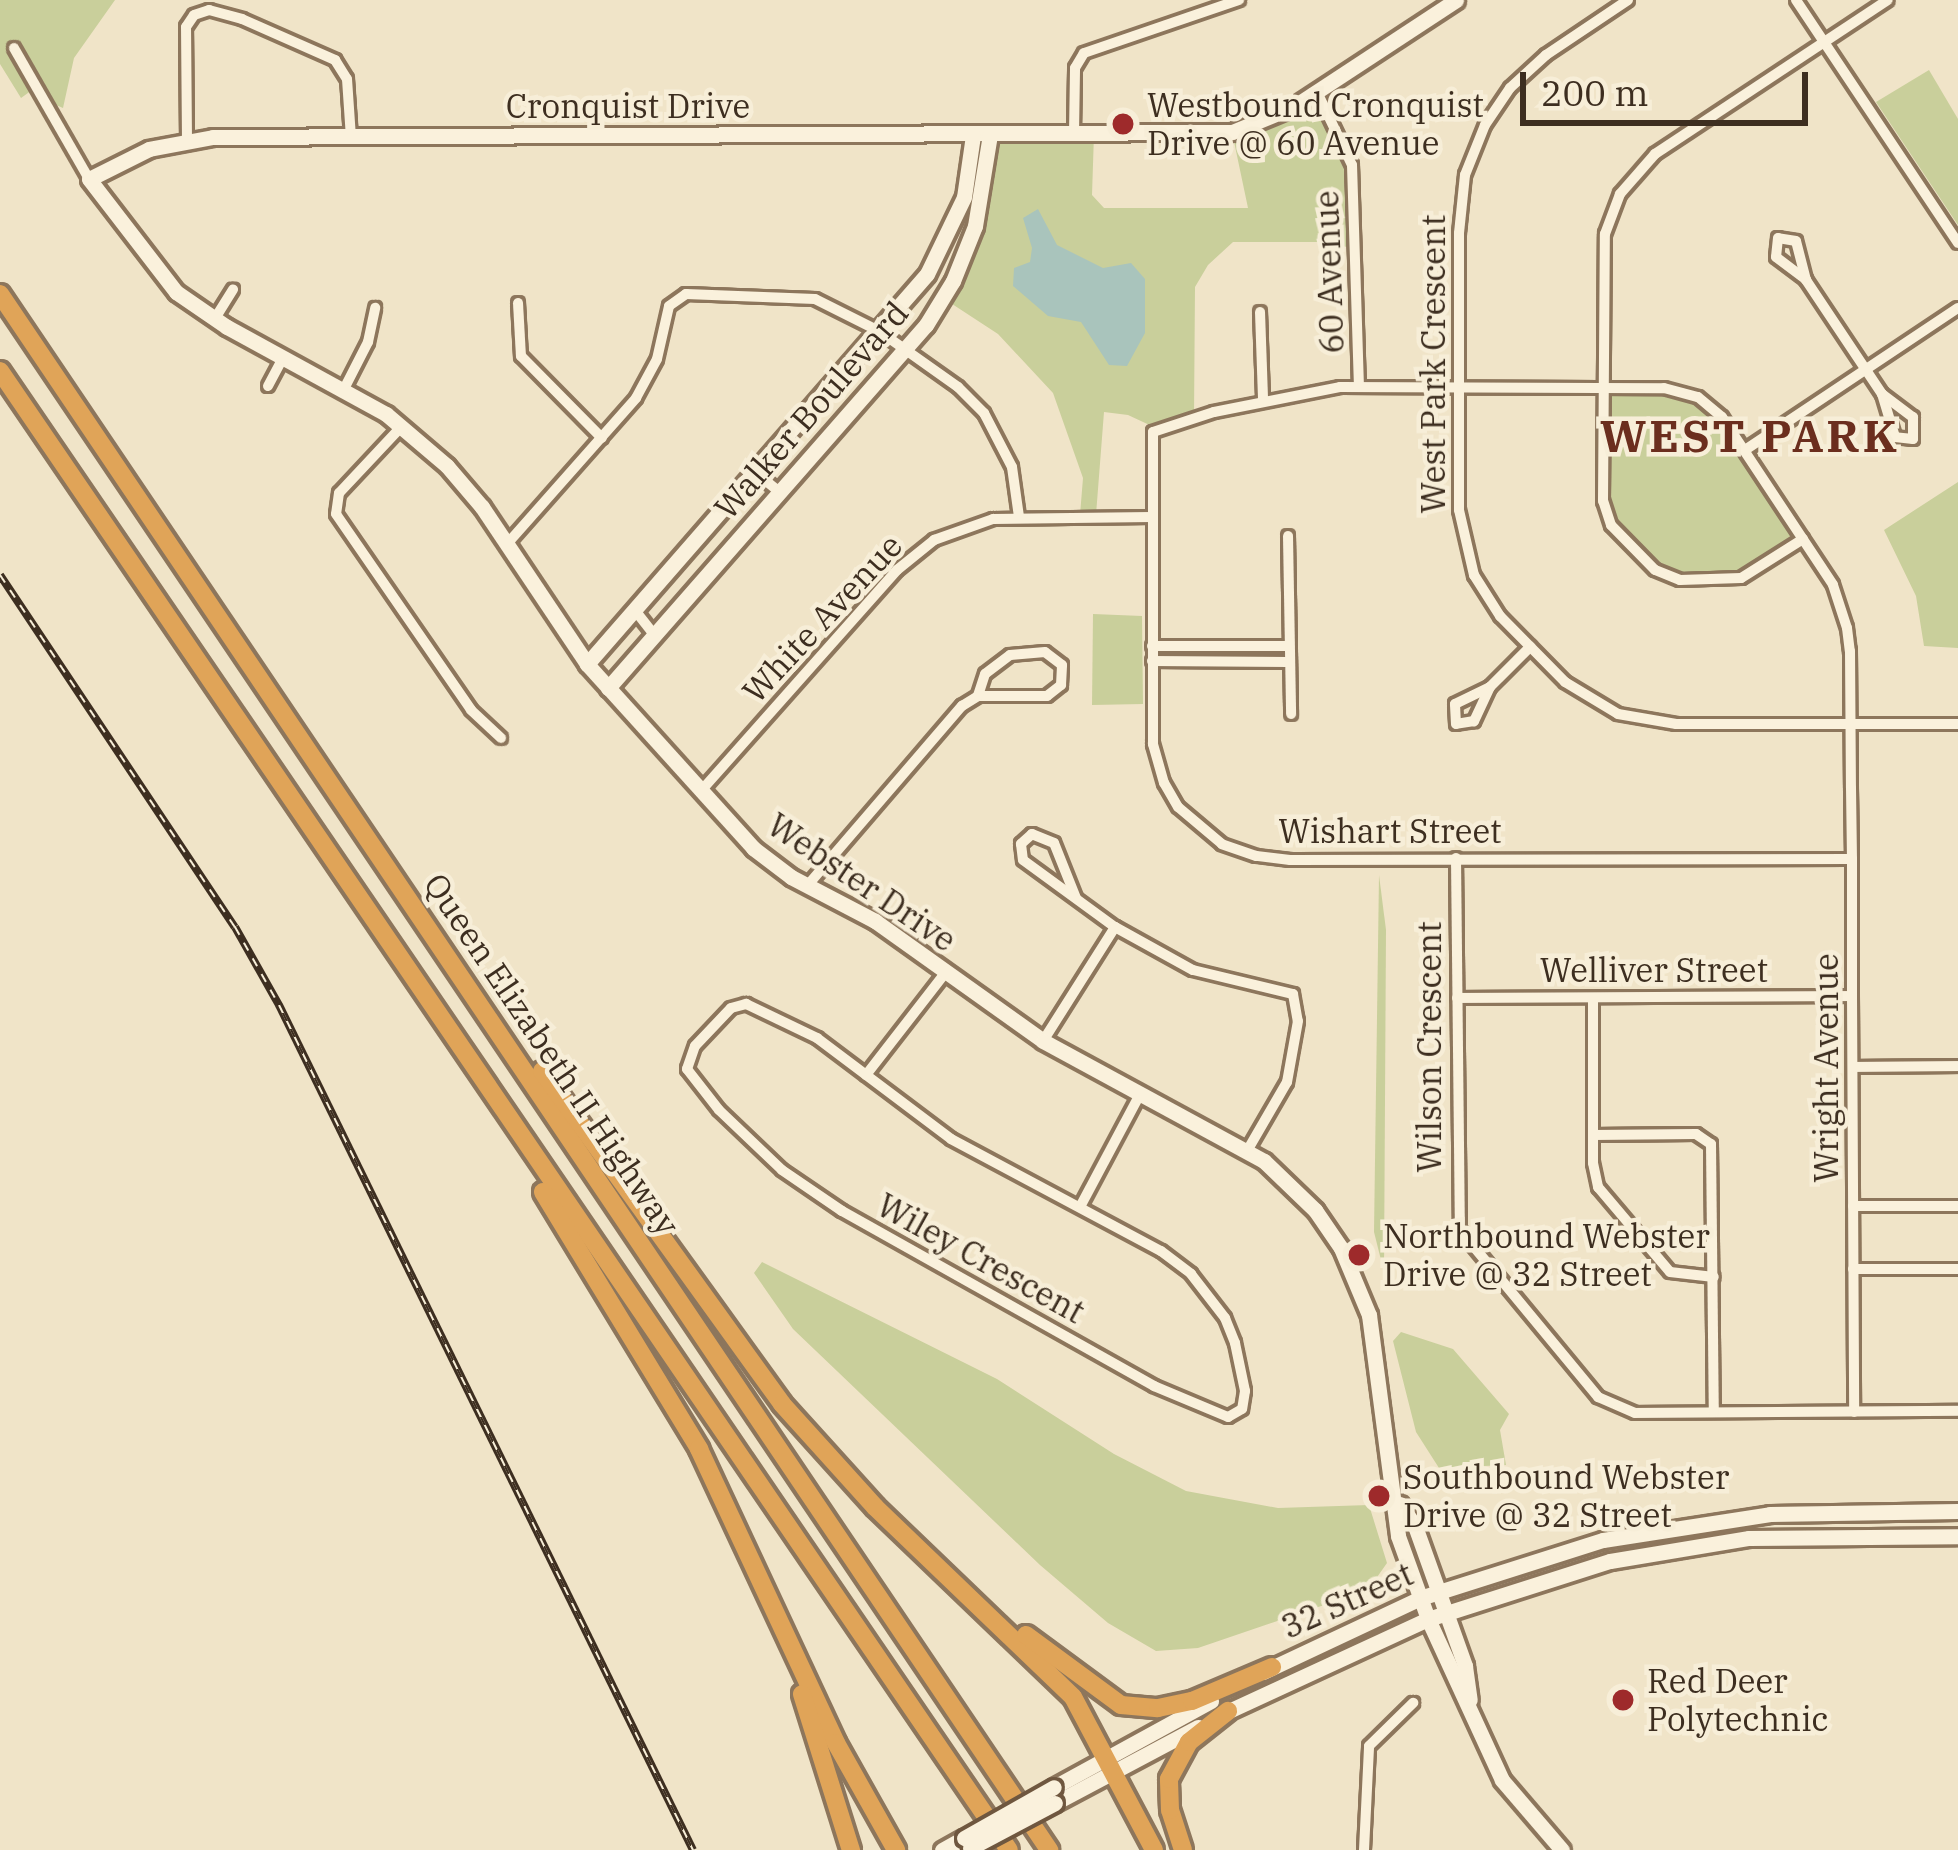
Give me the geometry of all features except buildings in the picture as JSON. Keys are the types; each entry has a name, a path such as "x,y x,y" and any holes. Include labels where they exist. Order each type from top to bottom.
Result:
{"highway":[{"path":"0,278 41,355"},
{"name":"Queen Elizabeth II Highway","path":"0,294 1049,1850"},
{"path":"0,371 424,999 1010,1850"},
{"path":"410,897 463,962 782,1404 875,1507 1073,1697 1154,1850"},
{"path":"424,999 699,1449 836,1743 896,1850"},
{"path":"755,1565 820,1742 851,1850"},
{"path":"962,1586 1120,1705 1158,1708 1192,1701 1272,1667"},
{"path":"1183,1850 1170,1810 1169,1779 1189,1742 1228,1711"}],"street":[{"path":"1075,134 1076,68 1084,52 1239,0"},
{"name":"Cronquist Drive","path":"89,179 133,154 187,140 1232,132 1317,92 1456,0"},
{"path":"1796,0 1958,243"},
{"path":"1803,538 1741,578 1680,580 1662,575 1611,525 1604,509 1603,248 1620,194 1655,154 1888,0"},
{"name":"West Park Crescent","path":"1625,1 1531,68 1492,112 1475,147 1459,216 1462,543 1481,591 1581,695 1650,722 1958,724"},
{"path":"187,140 186,27 194,15 209,10 242,19 335,60 347,79 351,137"},
{"path":"14,48 63,142 89,179"},
{"name":"60 Avenue","path":"1317,92 1352,165 1359,387"},
{"name":"Walker Boulevard","path":"587,664 879,331 946,244 981,135"},
{"name":"Walker Boulevard","path":"608,688 906,349 941,303 968,246 983,196 981,135"},
{"name":"Webster Drive","path":"89,179 167,282 214,320 344,389 402,426 466,486 587,664 753,848 807,886 875,921 1043,1041 1247,1151 1284,1177 1315,1210 1354,1276 1369,1315 1386,1459 1398,1502 1398,1536 1420,1598 1437,1616"},
{"path":"1806,280 1882,394"},
{"path":"214,320 233,290"},
{"path":"507,544 645,384 659,352 669,306 678,296 769,293 815,299 879,331 958,387 992,424 1012,467 1019,517"},
{"path":"518,303 521,356 602,438"},
{"path":"344,389 368,342 375,308"},
{"path":"1744,450 1958,308"},
{"path":"1260,312 1263,400"},
{"path":"268,386 283,358"},
{"name":"Wishart Street","path":"1744,450 1722,417 1698,397 1677,389 1359,387 1263,400 1156,428 1151,441 1152,662 1153,744 1159,770 1178,807 1210,837 1273,859 1852,859"},
{"path":"402,426 339,493 335,514 471,710 501,738"},
{"name":"Wright Avenue","path":"1744,450 1833,585 1845,615 1851,724 1854,1412"},
{"path":"755,472 780,493"},
{"name":"White Avenue","path":"700,792 909,558 956,529 1019,517 1151,517"},
{"path":"1288,536 1291,714"},
{"path":"634,609 654,635"},
{"path":"1152,646 1288,646"},
{"path":"1490,687 1531,647"},
{"path":"807,886 952,716 978,696 985,674 1010,655 1045,652 1062,665 1061,685 1047,696 978,696"},
{"path":"1152,662 1288,662"},
{"path":"1076,898 1054,843 1032,834 1021,844 1023,860 1115,927 1192,970 1292,994 1298,1021 1287,1082 1247,1151"},
{"name":"Wilson Crescent","path":"1456,858 1457,1214 1467,1244 1604,1403 1628,1412 1958,1412"},
{"path":"1043,1041 1115,927"},
{"path":"866,1075 945,973"},
{"name":"Welliver Street","path":"1457,998 1852,996"},
{"path":"1593,998 1595,1178 1609,1202 1670,1272 1714,1277"},
{"name":"Wiley Crescent","path":"750,1004 817,1038 866,1075 951,1139 1161,1251 1209,1295 1235,1343 1245,1391 1236,1414 1198,1408 1154,1386 842,1211 744,1136 691,1077 686,1061 731,1008 750,1004"},
{"path":"1852,1067 1958,1066"},
{"path":"1080,1207 1140,1094"},
{"path":"1593,1135 1696,1134 1708,1140 1712,1153 1714,1412"},
{"path":"1853,1206 1958,1206"},
{"path":"1853,1269 1958,1269"},
{"name":"Webster Drive","path":"1398,1502 1415,1526 1438,1592 1437,1616"},
{"name":"32 Street","path":"942,1850 967,1845 1272,1667 1420,1598 1549,1553 1681,1525 1770,1514 1958,1511"},
{"name":"32 Street","path":"1108,1766 1437,1616 1552,1576 1662,1550 1770,1537 1958,1536"},
{"path":"1437,1616 1465,1666 1472,1714 1502,1780 1562,1850"},
{"path":"1364,1850 1369,1746 1413,1703"}],"green space":[{"path":"0,0 115,0 74,58 63,108 49,102 39,85 21,98 0,64"},
{"path":"1929,70 1958,119 1958,225 1876,102"},
{"path":"1317,92 1352,165 1357,249 1322,242 1233,242 1208,265 1195,287 1194,417 1156,428 1128,415 1104,412 1096,515 1080,515 1083,478 1053,393 998,334 946,300 986,205 990,134 1094,134 1092,195 1104,208 1248,208 1232,132"},
{"path":"1603,387 1664,388 1707,403 1803,539 1735,579 1662,575 1608,519"},
{"path":"1958,482 1958,648 1924,646 1916,596 1884,530"},
{"path":"1093,614 1142,616 1143,704 1092,705"},
{"path":"1379,875 1386,930 1384,1272 1374,1232"},
{"path":"762,1262 997,1379 1114,1454 1186,1491 1278,1508 1369,1505 1387,1563 1368,1590 1198,1648 1156,1651 1108,1623 1040,1565 793,1329 754,1273"},
{"path":"1401,1332 1453,1349 1509,1414 1500,1430 1506,1465 1439,1468 1416,1432 1393,1341"}],"water":[{"path":"1038,209 1057,245 1103,268 1131,263 1145,279 1145,333 1127,366 1109,365 1081,322 1048,316 1013,286 1014,268 1030,262 1032,248 1023,218"}],"railway":[{"path":"0,575 235,927 279,1005 693,1850"}],"place":[{"name":"Westbound Cronquist Drive @ 60 Avenue","path":"1123,124"},
{"name":"Northbound Webster Drive @ 32 Street","path":"1359,1255"},
{"name":"Southbound Webster Drive @ 32 Street","path":"1379,1496"},
{"name":"Red Deer Polytechnic","path":"1623,1700"}],"district":[{"name":"WEST PARK","path":"1750,436"}]}
